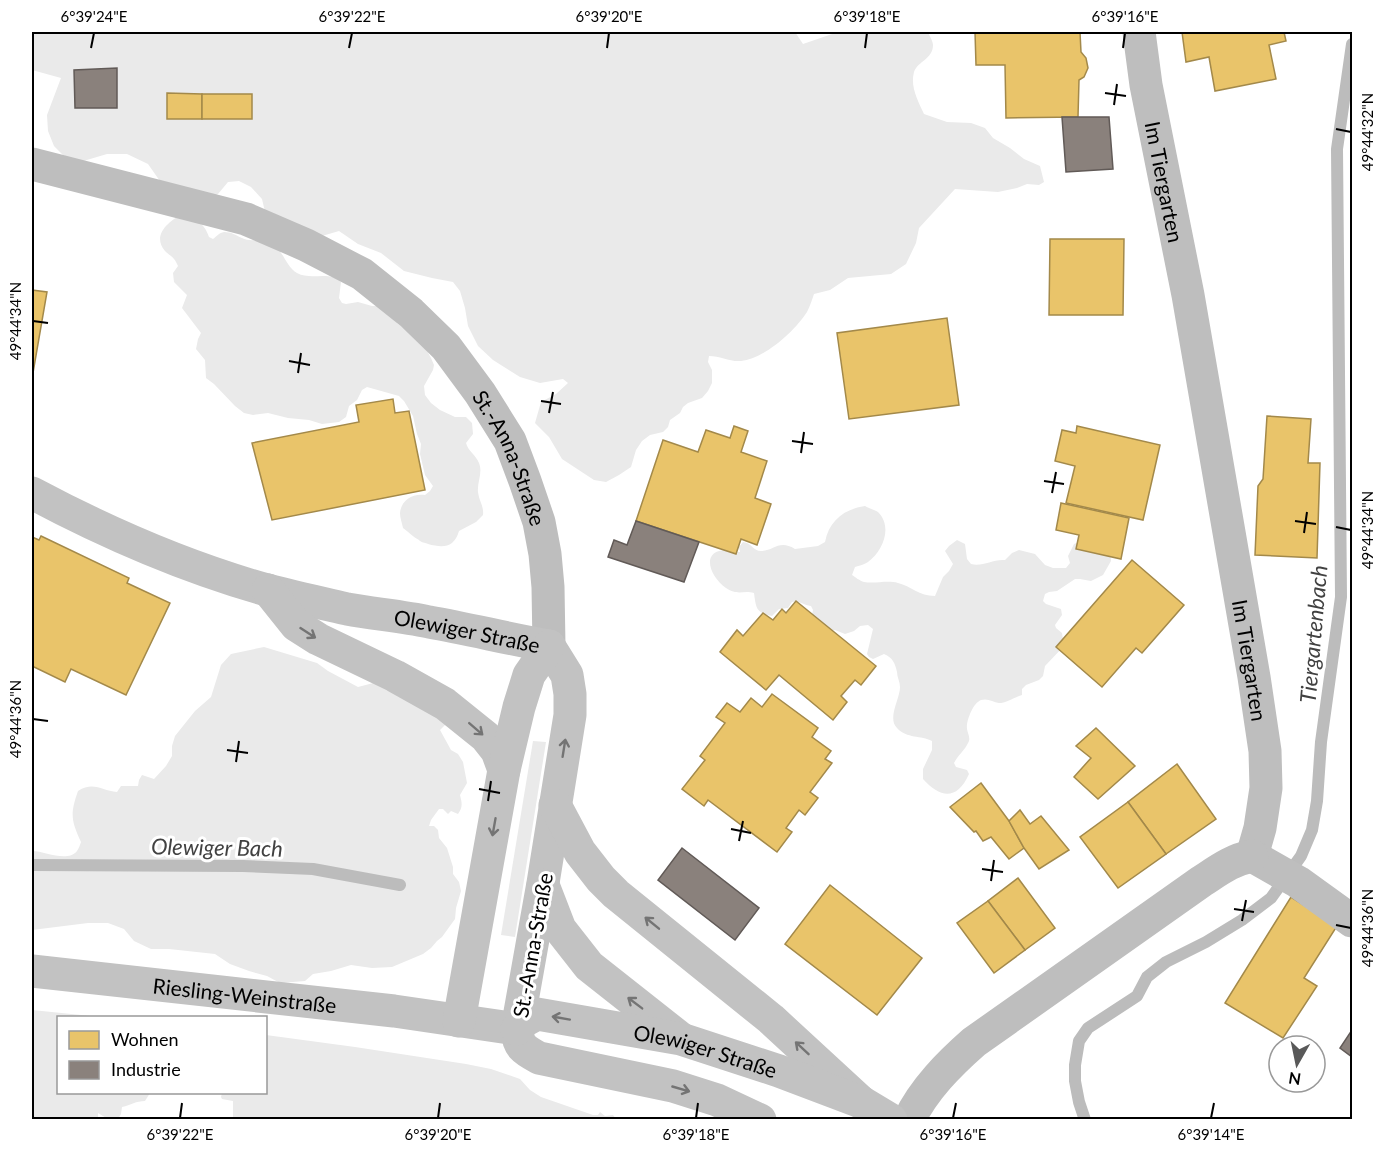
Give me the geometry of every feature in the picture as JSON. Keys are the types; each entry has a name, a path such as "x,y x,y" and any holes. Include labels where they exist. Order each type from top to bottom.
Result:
{"street":[{"name":"Im Tiergarten","path":"1138,32 1146,85 1188,295 1252,665 1265,751 1266,788 1260,828 1276,870"},
{"name":"St.-Anna-Straße","path":"32,164 246,219 306,245 362,274 411,313 446,347 480,393 510,441 539,522 548,587 549,646 567,675 570,694 570,715 517,1029"},
{"name":"Olewiger Straße","path":"32,493 94,526 201,569 268,590 348,609 428,621 549,646 529,675 519,707 504,770 459,1021"},
{"path":"268,590 296,625 318,639 395,676 445,704 486,737 497,751 504,770"},
{"path":"555,806 580,852 616,894 771,1019 861,1102"},
{"path":"909,1119 938,1077 975,1042 1202,881 1239,859 1276,870 1353,921"},
{"path":"543,883 560,929 589,966 681,1039"},
{"name":"Riesling-Weinstraße","path":"32,971 394,1011 459,1021"},
{"name":"Olewiger Straße","path":"760,1119 717,1100 673,1086 539,1058 526,1051 518,1040 517,1029 524,1021 537,1014 681,1039 779,1071 861,1102 891,1119"},
{"path":"459,1021 517,1029"}],"shaded area":[{"path":"32,32 795,32 803,44 838,32 928,32 933,43 931,54 916,68 913,78 915,94 924,114 947,122 971,123 985,128 993,138 1024,159 1040,166 1044,182 1039,185 1027,184 998,192 955,189 919,228 916,243 906,264 891,274 848,278 830,290 814,294 807,312 795,327 769,350 759,355 741,361 709,356 712,383 708,391 702,398 683,407 680,413 670,420 663,432 650,435 642,441 636,450 631,467 606,482 594,480 562,459 549,437 535,423 541,402 556,394 568,383 563,379 540,383 520,377 493,360 478,346 468,326 460,291 453,282 404,271 381,253 358,244 339,231 322,236 266,216 262,199 251,187 239,181 228,182 218,194 204,201 162,184 148,164 127,154 107,154 80,162 63,155 54,146 48,131 47,115 61,78 32,70"},
{"path":"183,214 199,222 209,237 213,239 224,232 248,240 268,241 277,248 297,273 336,278 341,282 339,298 342,303 358,302 372,306 384,306 398,324 421,340 434,365 424,386 425,395 440,410 455,417 466,417 472,423 473,434 466,443 480,467 478,492 483,515 476,522 459,531 451,544 443,546 422,542 403,528 400,513 405,501 412,496 425,495 433,486 425,475 420,454 421,444 413,416 399,396 367,387 349,406 346,417 339,422 322,424 268,413 253,415 244,413 206,378 205,360 196,349 201,333 182,308 187,295 174,282 173,273 178,266 174,258 161,245 160,239 168,224"},
{"path":"865,506 878,512 882,518 885,525 884,538 878,552 867,563 855,567 852,575 864,582 898,583 929,596 935,596 943,577 953,564 945,551 957,540 965,544 967,559 975,565 1005,560 1019,550 1035,554 1045,565 1053,568 1066,568 1070,563 1068,556 1074,544 1084,540 1110,551 1111,561 1103,575 1091,581 1075,579 1057,591 1045,594 1043,601 1046,604 1061,609 1062,615 1055,625 1062,633 1064,646 1045,666 1043,676 1022,689 1022,695 1002,703 981,700 975,705 968,722 969,741 954,763 956,767 967,770 969,774 959,789 948,794 936,790 923,779 923,769 932,750 932,741 905,734 894,724 900,683 890,657 884,654 873,659 867,654 873,629 868,625 860,626 845,634 835,630 824,633 809,630 813,610 811,606 798,602 792,602 788,608 779,609 772,616 767,615 758,609 754,593 737,592 726,588 715,577 710,564 714,553 730,550 740,552 739,547 743,542 761,551 781,545 795,549 818,546 825,542 830,528 839,517 850,510"},
{"path":"264,647 317,663 358,687 381,681 448,722 440,730 451,750 458,754 463,762 467,783 460,795 462,805 458,814 451,811 448,814 443,809 439,809 429,826 434,826 438,830 439,838 447,848 453,874 459,882 461,891 455,919 442,937 423,954 392,967 372,968 351,965 313,974 305,981 280,983 267,976 230,964 215,954 151,949 134,941 124,929 108,923 88,923 32,930 32,851 68,856 77,851 81,842 75,828 73,811 78,791 93,787 117,792 121,786 138,786 142,775 154,779 172,756 175,736 195,711 211,697 221,665 231,654"},
{"path":"533,741 546,742 515,937 501,935"},
{"path":"32,1010 91,1016 57,1016 57,1094 149,1094 145,1101 122,1107 118,1119 108,1119 98,1113 98,1119 32,1119"},
{"path":"267,1035 491,1069 520,1079 530,1090 541,1097 593,1115 598,1115 600,1112 605,1116 613,1115 616,1119 233,1119 233,1101 221,1097 222,1094 267,1094"}],"building: Wohnen":[{"path":"975,32 1080,32 1081,52 1086,58 1088,68 1084,77 1079,80 1078,117 1006,118 1005,65 976,65"},
{"path":"1182,32 1284,32 1286,41 1269,45 1276,79 1215,91 1209,57 1186,62"},
{"path":"167,93 202,94 202,119 167,119"},
{"path":"202,94 252,94 252,119 202,119"},
{"path":"1050,239 1124,239 1123,315 1049,315"},
{"path":"32,290 47,292 33,373 32,372"},
{"path":"947,318 959,405 849,419 837,333"},
{"path":"393,399 395,413 409,411 425,490 272,520 252,443 359,422 356,405"},
{"path":"1267,416 1311,419 1308,463 1320,463 1317,558 1255,555 1258,486 1263,479"},
{"path":"734,426 748,431 741,452 767,461 755,498 771,504 757,545 741,539 736,554 636,521 663,440 698,452 706,430 730,438"},
{"path":"1077,426 1160,445 1143,520 1066,503 1075,466 1055,461 1062,430 1076,433"},
{"path":"1061,503 1129,518 1121,559 1076,549 1079,535 1056,530"},
{"path":"41,536 129,578 127,583 170,603 126,695 71,669 65,682 32,666 32,537 39,540"},
{"path":"1132,560 1184,605 1142,653 1136,648 1102,687 1056,647"},
{"path":"796,601 876,666 861,685 855,680 841,696 847,702 833,720 779,675 766,690 720,652 737,630 743,636 763,613 773,620 782,609 786,613"},
{"path":"772,694 818,728 812,737 831,751 825,759 832,763 810,792 818,798 805,815 799,810 786,828 792,832 777,852 708,800 704,806 682,789 705,760 700,756 725,723 716,717 727,703 740,712 751,698 762,707"},
{"path":"1096,728 1135,766 1098,799 1074,777 1091,758 1076,746"},
{"path":"1177,764 1216,819 1166,854 1128,802"},
{"path":"981,783 1009,821 1024,848 1009,859 991,837 983,841 976,831 974,832 950,807"},
{"path":"1128,802 1166,854 1118,888 1080,837"},
{"path":"1020,810 1030,824 1041,816 1069,850 1039,869 1009,821"},
{"path":"1018,878 1055,928 1025,950 988,901"},
{"path":"830,885 922,958 877,1015 785,944"},
{"path":"1291,897 1337,926 1304,978 1317,986 1286,1034 1276,1034 1225,1003"},
{"path":"988,901 1025,950 994,973 957,923"}],"building: Industrie":[{"path":"117,68 117,108 75,108 74,70"},
{"path":"1062,117 1109,117 1113,169 1066,172"},
{"path":"636,521 699,542 684,582 608,557 614,540 627,545"},
{"path":"682,848 759,908 735,940 658,880"},
{"path":"1352,1030 1352,1057 1340,1048"}],"waterway":[{"name":"Tiergartenbach","path":"1085,1120 1075,1081 1075,1065 1079,1041 1088,1028 1137,996 1147,977 1166,962 1206,942 1242,920 1271,898 1301,856 1312,830 1317,801 1321,742 1341,597 1337,149 1352,44"},
{"name":"Olewiger Bach","path":"32,865 243,866 313,869 400,885"}]}
